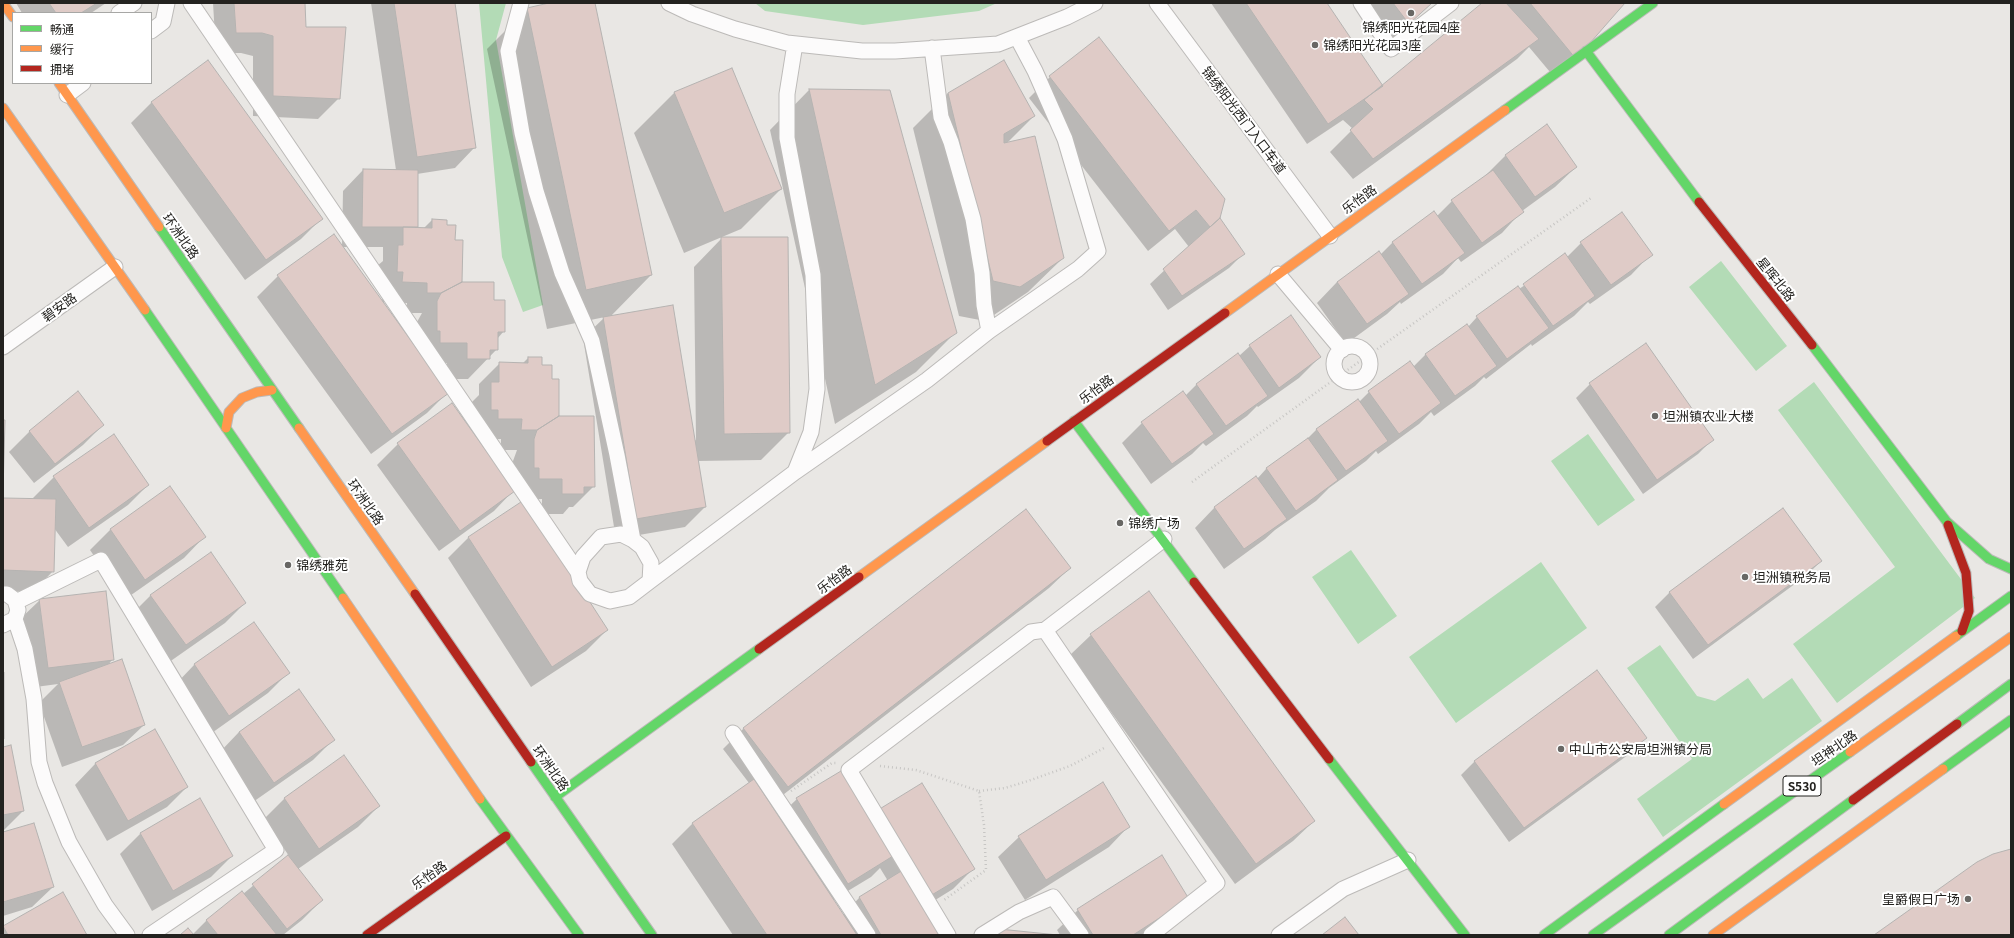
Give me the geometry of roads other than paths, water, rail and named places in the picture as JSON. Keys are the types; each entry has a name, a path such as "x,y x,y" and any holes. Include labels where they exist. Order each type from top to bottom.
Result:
{"main road":[{"path":"3,3 12,16"},
{"name":"乐怡路","path":"555,797 1653,3"},
{"name":"星晖北路","path":"1586,51 1720,231 1817,351 1947,522"},
{"name":"环洲北路","path":"63,89 652,935"},
{"path":"3,108 115,266 506,836 579,935"},
{"path":"226,428 229,412 242,398 257,392 272,390"},
{"path":"1074,421 1164,539 1202,593 1465,935"},
{"path":"1947,522 1989,559 2011,569"},
{"path":"1947,522 1966,573 1969,612 1957,645"},
{"path":"1544,935 2011,596"},
{"name":"坦神北路","path":"1593,935 2011,636"},
{"path":"1944,685 1948,671"},
{"path":"1669,935 2011,684"},
{"path":"1989,701 2004,704"},
{"path":"1713,935 2011,720"},
{"name":"乐怡路","path":"367,935 506,836"}],"street":[{"path":"120,12 134,3"},
{"path":"152,30 163,22 167,3"},
{"path":"191,3 578,572 580,581 590,594 610,601 629,596 650,581 795,472 927,380 989,331 1078,269 1098,251 1065,139 1035,71 1016,37"},
{"path":"522,3 508,51 522,133 536,191 562,273 592,341 617,455 633,540"},
{"path":"669,3 692,14 735,29 795,44 862,51 998,44 1067,17 1095,3"},
{"name":"锦绣阳光西门入口车道","path":"1157,3 1330,236"},
{"path":"1362,3 1391,49 1451,3"},
{"path":"795,44 787,94 787,138 813,276 817,389 811,432 795,472"},
{"path":"932,48 941,117 951,142 973,219 982,273 984,305 989,331"},
{"path":"63,89 80,84"},
{"name":"碧安路","path":"3,347 115,266"},
{"path":"1278,274 1342,350"},
{"path":"1353,346 1363,350 1367,354 1370,365 1366,376 1355,382 1343,380 1339,376 1334,365 1335,359 1342,350 1353,346"},
{"path":"578,572 583,557 601,536 621,534 633,540 642,547 650,563 650,581"},
{"path":"948,935 849,770 1030,632 1045,630 1164,539"},
{"path":"16,602 101,560 276,850 150,935"},
{"path":"3,594 12,597 16,602 18,610 9,622 25,649 34,699 39,762 45,783 69,842 105,905 127,935"},
{"path":"1045,630 1217,883 1151,935"},
{"path":"733,733 868,935"},
{"path":"1279,935 1347,887 1408,860"},
{"path":"1289,935 1338,898 1347,887"},
{"path":"982,935 1020,912 1053,897 1081,935"}],"place":[{"name":"锦绣阳光花园4座","path":"1411,13"},
{"name":"锦绣阳光花园3座","path":"1315,45"},
{"name":"坦洲镇农业大楼","path":"1655,416"},
{"name":"锦绣广场","path":"1120,523"},
{"name":"锦绣雅苑","path":"288,565"},
{"name":"坦洲镇税务局","path":"1745,577"},
{"name":"中山市公安局坦洲镇分局","path":"1561,749"},
{"name":"皇爵假日广场","path":"1968,899"}]}
